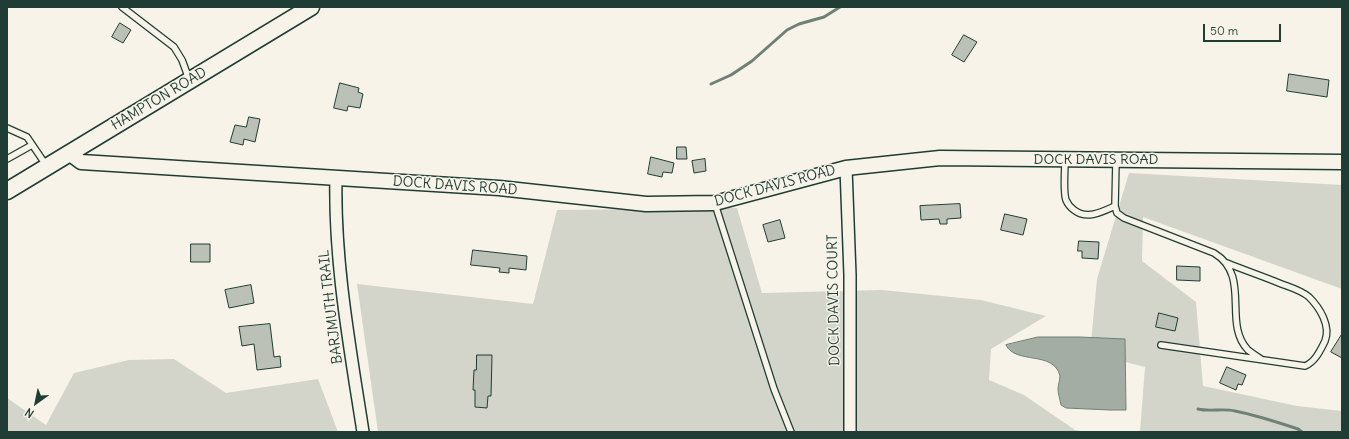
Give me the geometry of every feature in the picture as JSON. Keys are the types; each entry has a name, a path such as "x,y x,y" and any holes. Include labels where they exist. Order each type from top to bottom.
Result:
{"main road":[{"name":"HAMPTON ROAD","path":"7,191 311,7"}],"street":[{"name":"DOCK DAVIS ROAD","path":"68,153 81,162 499,188 646,204 715,203 846,168 940,158 1342,162"},
{"name":"DOCK DAVIS COURT","path":"846,168 850,275 850,432"},
{"name":"BARJMUTH TRAIL","path":"336,177 335,205 344,302 363,432"}],"lane":[{"path":"122,7 174,47 182,60 190,81"},
{"path":"7,128 27,137 47,167"},
{"path":"7,159 32,145"},
{"path":"1065,160 1066,199 1069,206 1078,213 1090,215 1102,212 1115,206"},
{"path":"1116,160 1115,206 1117,213 1124,218 1214,253 1222,258 1232,272 1237,326 1240,338 1247,349 1263,360"},
{"path":"715,203 774,389 791,432"},
{"path":"1161,345 1305,366 1311,364 1316,358 1327,334 1326,324 1318,309 1309,297 1297,290 1227,264"}],"shaded area":[{"path":"1129,173 1342,185 1342,289 1143,217 1142,261 1196,302 1203,386 1297,406 1342,411 1342,432 1140,432 1145,367 1090,353 1097,279"},
{"path":"737,208 762,293 882,290 981,300 1046,316 991,349 989,380 1024,395 1075,430 1085,432 378,432 357,284 533,304 557,210"},
{"path":"1038,337 1125,339 1126,410 1066,408 1061,405 1058,389 1060,376 1056,368 1043,360 1017,355 1006,345"},
{"path":"174,359 226,393 318,379 338,432 7,432 7,398 46,425 74,373 129,360"}],"building":[{"path":"120,23 131,30 123,43 112,37"},
{"path":"964,35 977,42 964,62 952,55"},
{"path":"1289,74 1329,80 1327,97 1287,91"},
{"path":"340,83 359,88 358,92 363,94 360,108 348,106 347,111 334,108"},
{"path":"249,117 260,119 255,142 244,139 243,145 230,142 235,125 246,127"},
{"path":"677,147 686,147 687,159 677,159"},
{"path":"651,157 674,163 672,173 663,172 662,177 648,174"},
{"path":"705,159 706,171 694,173 692,161"},
{"path":"960,204 961,218 947,219 947,224 940,224 939,219 921,220 920,206"},
{"path":"1005,214 1027,219 1023,235 1001,230"},
{"path":"780,220 785,238 768,242 763,225"},
{"path":"1079,241 1099,242 1098,259 1082,258 1082,251 1078,251"},
{"path":"191,244 210,244 210,262 191,262"},
{"path":"473,250 527,256 526,270 509,268 509,273 499,272 500,268 471,265"},
{"path":"1177,266 1200,267 1200,281 1177,280"},
{"path":"251,285 254,303 229,308 225,290"},
{"path":"1159,313 1178,318 1175,331 1156,327"},
{"path":"270,324 274,357 280,356 281,367 257,370 254,344 242,346 239,327"},
{"path":"1342,334 1342,358 1331,352"},
{"path":"477,355 492,355 491,396 488,396 487,408 475,407 475,390 473,390 474,370 476,370"},
{"path":"1227,367 1246,375 1242,385 1238,384 1236,390 1220,383"}],"waterway":[{"path":"711,84 731,75 752,61 787,30 799,24 824,17 840,7"},
{"path":"1198,409 1230,410 1282,424 1298,429 1302,432"}]}
